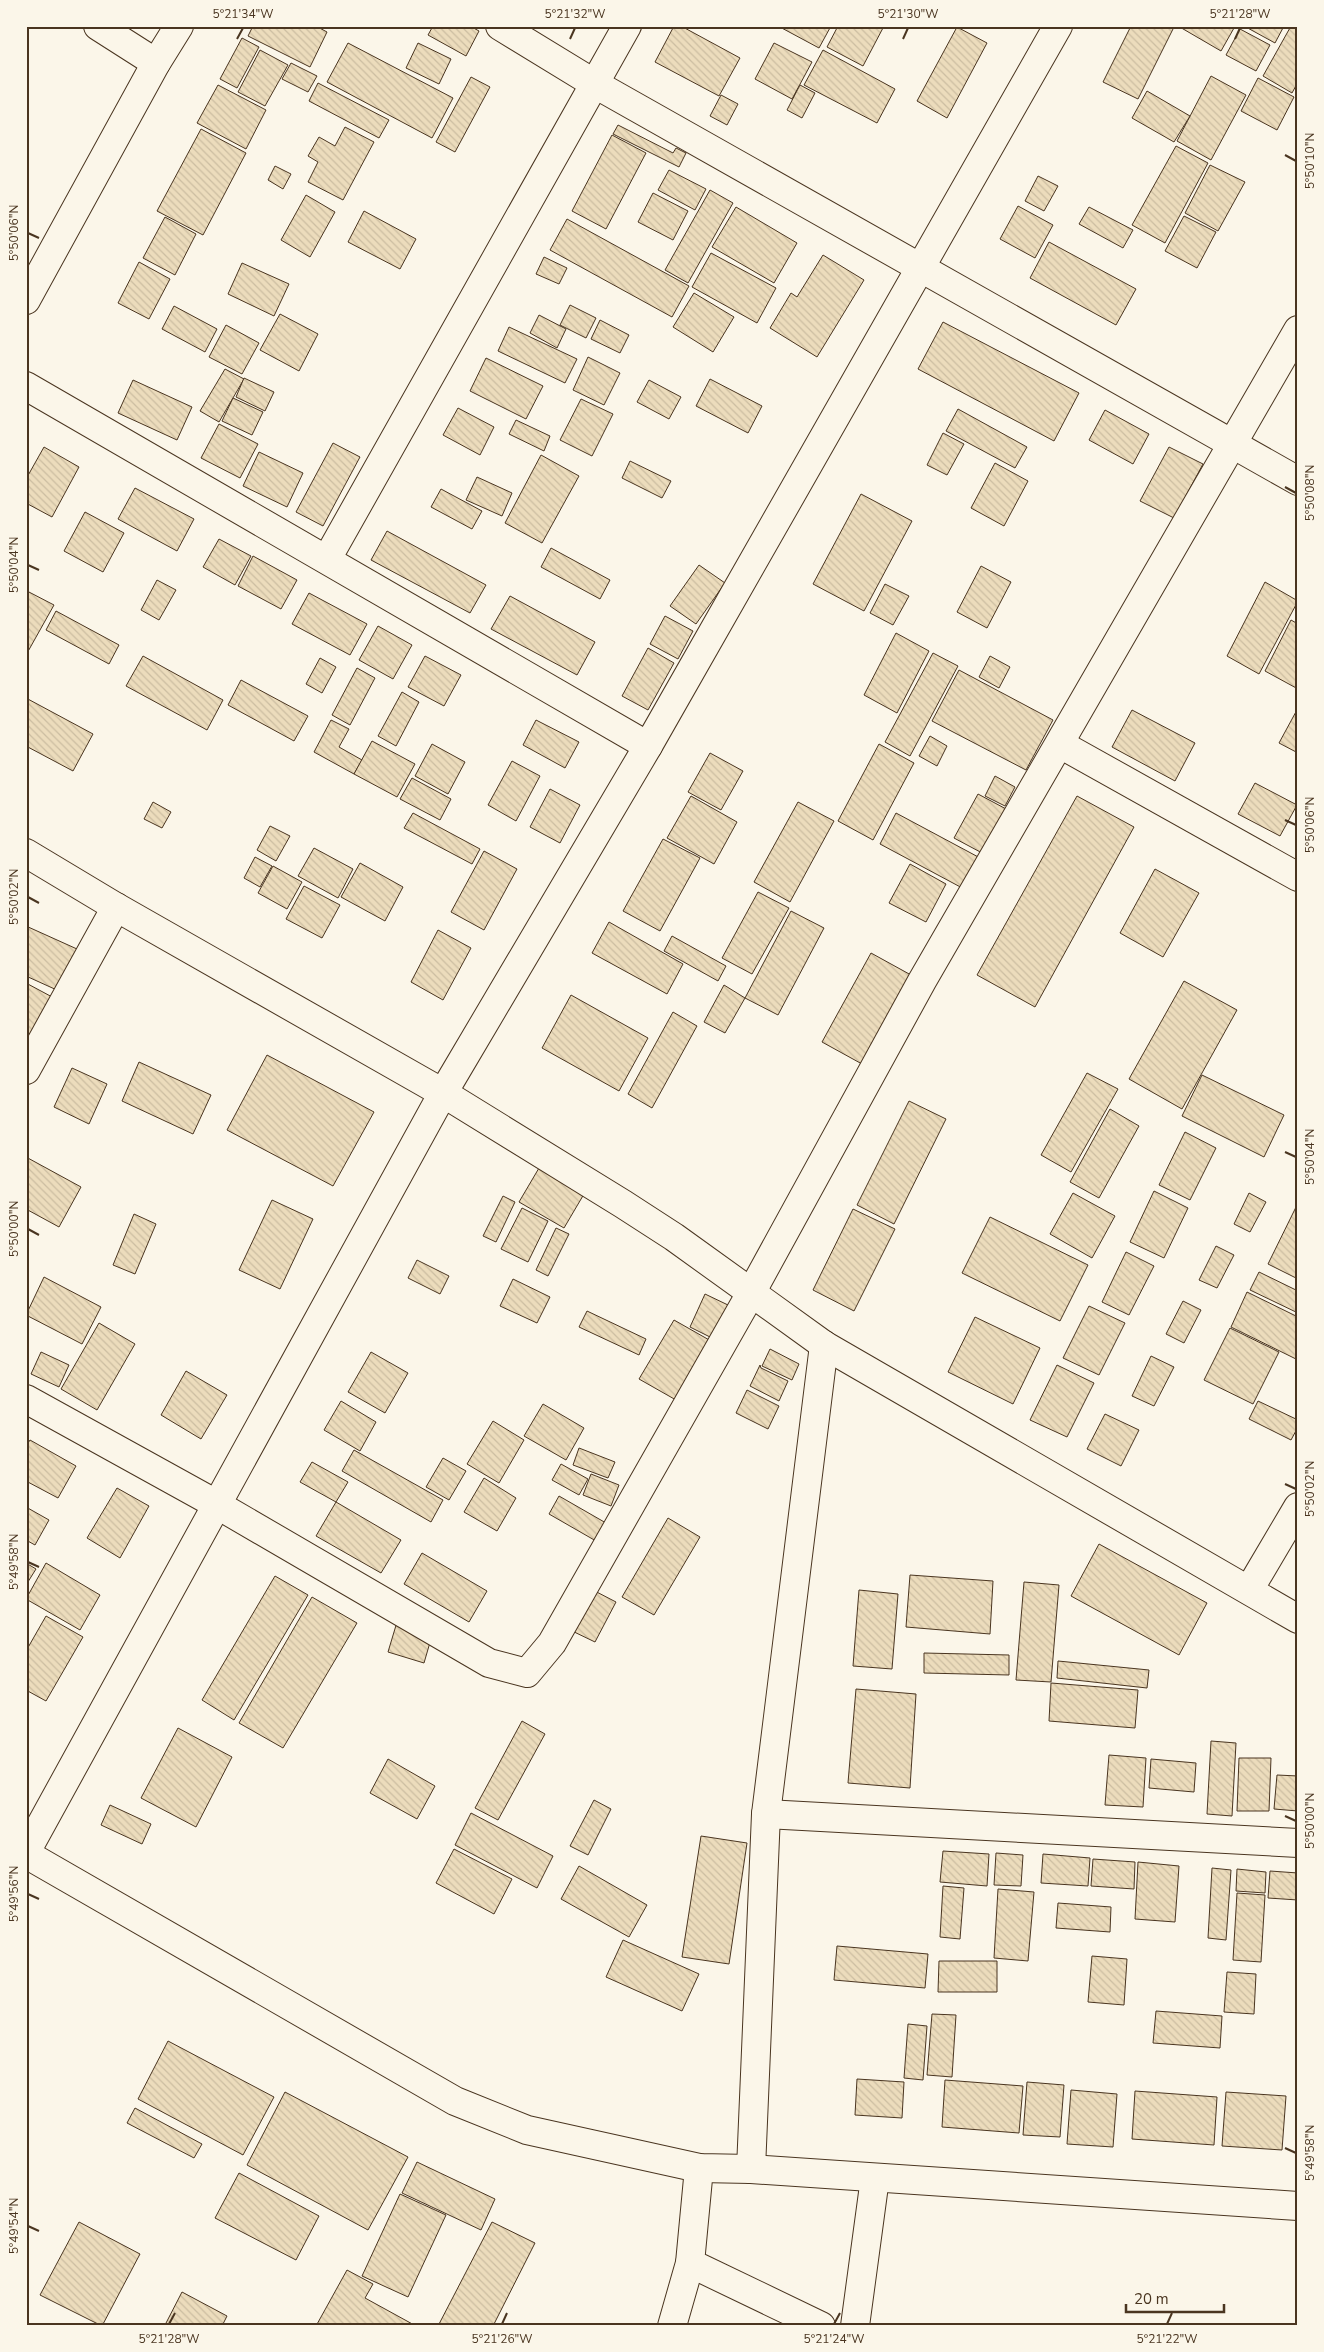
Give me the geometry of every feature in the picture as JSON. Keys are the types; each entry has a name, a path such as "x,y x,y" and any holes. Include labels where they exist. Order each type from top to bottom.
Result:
{"street":[{"path":"98,26 156,63"},
{"path":"26,300 156,63 179,26"},
{"path":"500,26 595,84 1298,481"},
{"path":"327,559 627,26"},
{"path":"1058,26 648,746 443,1093 26,1853 455,2101 527,2130 699,2168 751,2169 1298,2206"},
{"path":"26,1399 216,1504 488,1663 527,1673 552,1643 751,1292 922,981 1298,330"},
{"path":"26,386 648,746"},
{"path":"1060,744 1298,877"},
{"path":"26,853 116,907 443,1093 631,1208 824,1345 1298,1619"},
{"path":"26,1070 116,907"},
{"path":"751,2169 766,1814 824,1345"},
{"path":"1249,1590 1298,1507"},
{"path":"766,1814 1298,1843"},
{"path":"672,2326 690,2263 699,2168"},
{"path":"855,2326 875,2178"},
{"path":"690,2263 821,2326"}],"building":[{"path":"253,26 316,26 327,32 310,67 248,36"},
{"path":"433,26 470,26 479,31 466,56 428,35"},
{"path":"674,26 681,26 740,58 719,96 655,62"},
{"path":"778,26 831,26 819,48"},
{"path":"838,26 884,26 863,66 827,47"},
{"path":"1131,26 1174,27 1138,99 1103,82"},
{"path":"1178,26 1231,26 1234,28 1221,51"},
{"path":"1244,26 1284,26 1275,43"},
{"path":"1291,26 1298,26 1298,82 1292,93 1263,76"},
{"path":"957,27 987,43 947,118 917,101"},
{"path":"1240,29 1270,45 1256,71 1226,55"},
{"path":"242,38 259,47 237,88 220,79"},
{"path":"348,43 453,98 432,138 327,82"},
{"path":"418,43 451,59 439,84 406,68"},
{"path":"774,43 812,62 792,99 755,79"},
{"path":"260,50 288,65 265,106 238,92"},
{"path":"823,50 895,89 877,123 804,85"},
{"path":"291,63 317,76 308,92 282,79"},
{"path":"1211,76 1246,95 1211,160 1177,141"},
{"path":"471,77 490,87 455,152 436,142"},
{"path":"1258,78 1294,97 1277,130 1241,111"},
{"path":"318,83 389,120 379,138 309,101"},
{"path":"218,85 266,110 246,149 197,123"},
{"path":"800,85 815,93 802,118 787,110"},
{"path":"1147,91 1190,116 1174,142 1132,118"},
{"path":"721,95 738,104 727,125 710,116"},
{"path":"618,125 673,153 676,148 686,153 679,167 613,134"},
{"path":"345,127 374,142 343,200 308,182 318,162 308,156 319,137 335,146"},
{"path":"201,129 246,153 203,235 157,211"},
{"path":"612,135 646,153 606,229 572,211"},
{"path":"1176,146 1208,163 1165,243 1132,225"},
{"path":"1210,165 1245,182 1218,231 1185,213"},
{"path":"275,166 291,174 283,189 268,180"},
{"path":"669,170 706,189 695,210 658,190"},
{"path":"1038,176 1058,186 1044,211 1025,201"},
{"path":"710,190 733,203 688,283 665,270"},
{"path":"653,193 688,211 673,240 638,222"},
{"path":"306,195 335,212 310,257 281,240"},
{"path":"1018,206 1053,225 1035,258 1000,239"},
{"path":"736,207 797,243 774,283 712,247"},
{"path":"1089,207 1133,230 1123,248 1079,224"},
{"path":"364,211 416,239 400,269 348,242"},
{"path":"1184,216 1216,232 1197,268 1165,251"},
{"path":"165,217 196,234 175,275 143,258"},
{"path":"567,219 689,286 672,317 550,250"},
{"path":"1049,242 1136,289 1116,325 1030,278"},
{"path":"711,253 776,288 757,323 692,287"},
{"path":"823,255 864,280 817,357 770,328 791,293 797,297"},
{"path":"544,257 567,268 559,284 536,274"},
{"path":"139,262 170,279 149,319 118,303"},
{"path":"242,263 289,284 274,316 228,294"},
{"path":"694,293 734,317 713,352 673,327"},
{"path":"570,305 596,318 586,338 560,325"},
{"path":"174,306 217,329 205,352 162,329"},
{"path":"280,314 318,334 299,371 260,350"},
{"path":"539,315 566,329 557,348 530,333"},
{"path":"600,320 629,335 620,353 591,339"},
{"path":"943,322 1079,393 1054,441 918,369"},
{"path":"226,325 259,343 242,374 209,357"},
{"path":"509,327 577,359 565,383 498,351"},
{"path":"588,357 620,373 604,405 573,390"},
{"path":"486,358 543,386 526,419 470,391"},
{"path":"225,369 244,379 219,422 200,411"},
{"path":"244,378 274,392 265,411 236,397"},
{"path":"710,379 762,406 748,433 696,406"},
{"path":"133,380 192,407 177,440 118,413"},
{"path":"649,380 681,397 669,419 637,402"},
{"path":"233,398 263,412 252,435 222,421"},
{"path":"581,399 613,414 592,456 560,440"},
{"path":"458,408 494,427 480,455 443,435"},
{"path":"958,409 1027,447 1015,468 946,431"},
{"path":"1105,410 1149,434 1133,464 1089,440"},
{"path":"516,420 550,436 544,451 509,434"},
{"path":"219,424 258,444 240,478 201,458"},
{"path":"943,433 964,444 947,475 927,465"},
{"path":"333,443 360,457 323,526 296,512"},
{"path":"44,447 79,467 52,517 26,503 26,479"},
{"path":"1169,447 1203,464 1174,518 1140,501"},
{"path":"259,452 303,473 287,507 243,486"},
{"path":"541,455 579,476 542,543 505,523"},
{"path":"630,461 671,481 662,498 622,478"},
{"path":"995,463 1028,481 1004,526 971,508"},
{"path":"477,477 512,493 502,516 466,500"},
{"path":"135,488 194,519 177,551 118,519"},
{"path":"441,489 482,511 472,529 431,507"},
{"path":"861,494 912,521 864,611 813,584"},
{"path":"85,512 124,533 103,572 64,551"},
{"path":"387,531 486,585 470,613 371,560"},
{"path":"219,539 251,556 235,585 203,567"},
{"path":"551,548 610,580 600,599 541,567"},
{"path":"253,556 297,580 281,609 238,586"},
{"path":"699,565 725,583 696,624 670,606"},
{"path":"981,566 1011,582 987,628 957,612"},
{"path":"157,580 176,590 159,620 141,610"},
{"path":"1265,582 1298,601 1259,674 1227,656"},
{"path":"885,584 909,596 893,625 870,613"},
{"path":"27,591 54,605 26,655 26,593"},
{"path":"309,593 367,624 350,655 292,624"},
{"path":"510,596 595,642 577,675 491,629"},
{"path":"56,611 119,645 109,664 46,630"},
{"path":"665,616 693,631 678,659 650,644"},
{"path":"1291,620 1298,624 1298,689 1265,671"},
{"path":"378,626 412,645 393,679 359,660"},
{"path":"896,633 929,651 897,713 864,695"},
{"path":"648,648 674,663 648,710 622,696"},
{"path":"933,653 958,666 910,756 885,742"},
{"path":"143,656 223,700 207,730 126,686"},
{"path":"425,656 461,675 444,706 408,687"},
{"path":"990,656 1010,667 999,688 979,677"},
{"path":"320,658 336,667 322,693 306,684"},
{"path":"357,668 375,678 350,725 332,715"},
{"path":"959,670 1053,720 1026,770 932,721"},
{"path":"241,680 308,716 294,741 228,705"},
{"path":"402,692 419,702 396,746 378,736"},
{"path":"26,698 93,734 73,771 26,746"},
{"path":"1298,708 1298,753 1279,743"},
{"path":"1132,710 1195,743 1175,781 1112,747"},
{"path":"331,720 349,729 339,747 362,760 354,774 314,752"},
{"path":"536,720 579,742 565,768 523,745"},
{"path":"930,736 947,746 937,766 919,756"},
{"path":"372,741 415,764 397,797 354,774"},
{"path":"432,744 465,762 448,794 415,776"},
{"path":"879,744 914,763 873,840 838,821"},
{"path":"710,753 743,771 721,810 688,792"},
{"path":"512,761 540,776 516,821 488,805"},
{"path":"995,776 1015,787 1005,806 985,796"},
{"path":"412,778 451,799 440,820 400,799"},
{"path":"1255,783 1297,805 1280,836 1238,814"},
{"path":"550,789 580,805 560,843 530,827"},
{"path":"978,794 1008,810 984,854 954,838"},
{"path":"691,796 737,822 714,864 667,838"},
{"path":"1077,796 1134,827 1035,1007 977,975"},
{"path":"153,802 171,812 162,828 144,819"},
{"path":"798,802 834,821 790,902 754,882"},
{"path":"413,813 480,849 472,864 404,828"},
{"path":"896,813 982,859 966,890 880,844"},
{"path":"270,826 290,836 276,861 257,850"},
{"path":"663,839 700,858 660,931 623,911"},
{"path":"314,848 353,869 338,898 298,876"},
{"path":"484,851 517,869 484,930 451,912"},
{"path":"255,857 272,866 260,887 244,878"},
{"path":"360,863 403,887 385,921 341,897"},
{"path":"910,864 946,884 926,922 889,903"},
{"path":"273,866 302,882 287,909 258,893"},
{"path":"1155,869 1199,893 1163,957 1120,933"},
{"path":"304,886 340,905 322,938 286,919"},
{"path":"758,892 789,908 752,974 722,958"},
{"path":"791,911 824,928 778,1015 745,998"},
{"path":"609,922 683,964 667,994 592,953"},
{"path":"26,926 77,949 59,991 26,976"},
{"path":"438,930 471,948 443,1000 411,982"},
{"path":"672,936 726,966 718,981 664,951"},
{"path":"871,953 911,975 862,1064 822,1042"},
{"path":"1184,981 1237,1010 1182,1109 1129,1079"},
{"path":"26,983 54,998 33,1037 26,1033"},
{"path":"724,985 745,998 725,1033 704,1022"},
{"path":"571,995 648,1038 619,1091 542,1048"},
{"path":"673,1012 697,1026 652,1108 628,1094"},
{"path":"267,1055 374,1112 333,1186 227,1130"},
{"path":"139,1062 211,1095 193,1134 122,1101"},
{"path":"72,1068 107,1084 89,1124 54,1107"},
{"path":"1087,1073 1118,1089 1071,1172 1041,1155"},
{"path":"1202,1075 1284,1115 1264,1157 1182,1116"},
{"path":"909,1101 946,1119 894,1224 857,1205"},
{"path":"1110,1109 1139,1126 1099,1198 1070,1182"},
{"path":"1185,1132 1216,1148 1190,1200 1159,1185"},
{"path":"26,1157 81,1187 59,1227 26,1209"},
{"path":"539,1168 584,1194 564,1228 519,1202"},
{"path":"1154,1191 1188,1208 1164,1258 1130,1242"},
{"path":"1073,1193 1115,1216 1092,1258 1050,1234"},
{"path":"1249,1193 1266,1202 1250,1232 1234,1224"},
{"path":"503,1196 515,1202 496,1242 483,1236"},
{"path":"272,1200 313,1219 280,1289 239,1270"},
{"path":"1298,1203 1298,1279 1268,1264"},
{"path":"522,1208 548,1221 528,1262 501,1249"},
{"path":"853,1209 895,1229 854,1311 813,1290"},
{"path":"134,1214 156,1224 135,1274 113,1265"},
{"path":"990,1217 1088,1265 1060,1321 962,1273"},
{"path":"556,1228 569,1234 548,1276 536,1270"},
{"path":"1216,1246 1234,1255 1217,1288 1199,1280"},
{"path":"1126,1252 1154,1266 1129,1315 1102,1302"},
{"path":"417,1260 449,1276 440,1294 408,1278"},
{"path":"1259,1272 1298,1291 1298,1313 1250,1290"},
{"path":"44,1277 101,1307 82,1344 26,1315"},
{"path":"513,1279 550,1297 537,1323 500,1306"},
{"path":"1247,1292 1298,1317 1298,1360 1231,1327"},
{"path":"705,1294 728,1305 712,1338 690,1327"},
{"path":"1183,1301 1201,1310 1184,1343 1166,1334"},
{"path":"1089,1306 1125,1323 1099,1375 1063,1358"},
{"path":"587,1311 646,1339 639,1355 579,1327"},
{"path":"975,1317 1040,1348 1013,1404 948,1372"},
{"path":"674,1320 711,1341 676,1400 639,1379"},
{"path":"99,1323 135,1344 97,1410 61,1389"},
{"path":"1230,1328 1279,1352 1253,1404 1204,1380"},
{"path":"770,1349 799,1364 792,1380 762,1366"},
{"path":"41,1352 69,1365 59,1387 31,1374"},
{"path":"371,1352 408,1373 385,1413 348,1392"},
{"path":"1151,1356 1174,1367 1154,1406 1132,1396"},
{"path":"760,1365 761,1368 788,1381 779,1401 750,1386"},
{"path":"1057,1365 1094,1383 1067,1437 1030,1420"},
{"path":"186,1371 227,1395 201,1439 161,1415"},
{"path":"747,1390 779,1406 768,1429 736,1413"},
{"path":"341,1401 376,1422 360,1451 324,1430"},
{"path":"1258,1401 1298,1420 1298,1427 1291,1440 1249,1419"},
{"path":"543,1404 584,1428 566,1460 524,1436"},
{"path":"1105,1414 1139,1430 1121,1466 1087,1449"},
{"path":"493,1421 524,1440 499,1483 467,1464"},
{"path":"30,1440 76,1466 58,1498 26,1481 26,1446"},
{"path":"579,1448 615,1462 608,1478 573,1465"},
{"path":"354,1450 443,1500 431,1522 342,1471"},
{"path":"443,1458 466,1471 449,1500 426,1487"},
{"path":"312,1462 348,1482 336,1502 300,1482"},
{"path":"561,1464 588,1479 579,1495 552,1480"},
{"path":"591,1474 619,1485 611,1506 583,1495"},
{"path":"484,1478 516,1498 497,1531 464,1512"},
{"path":"117,1488 149,1506 120,1558 87,1538"},
{"path":"559,1496 606,1523 596,1541 549,1514"},
{"path":"336,1502 401,1540 381,1573 316,1536"},
{"path":"26,1507 49,1520 35,1545 26,1540"},
{"path":"668,1518 700,1537 654,1615 622,1597"},
{"path":"1099,1544 1207,1603 1179,1655 1071,1596"},
{"path":"422,1553 487,1591 469,1622 404,1584"},
{"path":"26,1563 36,1569 26,1585"},
{"path":"46,1563 100,1595 80,1630 26,1599"},
{"path":"910,1575 993,1581 990,1634 906,1627"},
{"path":"275,1576 308,1595 234,1720 202,1700"},
{"path":"1024,1582 1059,1585 1051,1682 1016,1680"},
{"path":"589,1588 616,1602 595,1642 568,1629"},
{"path":"859,1590 898,1594 892,1669 853,1666"},
{"path":"312,1597 357,1623 283,1748 239,1723"},
{"path":"46,1616 83,1637 46,1701 26,1690 26,1651"},
{"path":"397,1622 433,1632 424,1663 388,1652"},
{"path":"924,1653 1009,1655 1009,1675 924,1673"},
{"path":"1058,1661 1149,1670 1147,1688 1057,1678"},
{"path":"1051,1683 1138,1690 1135,1728 1049,1721"},
{"path":"856,1689 916,1694 910,1788 848,1783"},
{"path":"522,1721 545,1734 498,1820 475,1808"},
{"path":"178,1728 232,1757 196,1827 141,1798"},
{"path":"1211,1741 1236,1743 1232,1816 1207,1814"},
{"path":"1109,1755 1146,1758 1143,1807 1105,1805"},
{"path":"1239,1758 1271,1758 1269,1811 1237,1811"},
{"path":"388,1759 435,1786 417,1819 370,1793"},
{"path":"1151,1759 1196,1763 1194,1792 1149,1788"},
{"path":"1277,1775 1298,1776 1298,1811 1274,1809"},
{"path":"594,1800 611,1809 588,1855 570,1846"},
{"path":"110,1805 151,1824 142,1844 101,1825"},
{"path":"471,1813 553,1856 537,1888 455,1845"},
{"path":"701,1836 747,1843 729,1964 682,1957"},
{"path":"454,1849 512,1879 494,1914 436,1883"},
{"path":"943,1851 989,1854 987,1886 940,1882"},
{"path":"996,1853 1023,1855 1021,1886 994,1885"},
{"path":"1043,1854 1090,1858 1088,1886 1041,1883"},
{"path":"1093,1859 1135,1862 1134,1889 1091,1886"},
{"path":"1138,1862 1179,1866 1175,1922 1135,1919"},
{"path":"579,1866 647,1905 629,1937 561,1899"},
{"path":"1212,1868 1231,1870 1226,1940 1208,1938"},
{"path":"1237,1869 1266,1872 1265,1893 1236,1891"},
{"path":"1270,1871 1298,1873 1298,1900 1268,1898"},
{"path":"943,1886 964,1888 960,1939 940,1937"},
{"path":"998,1889 1034,1892 1028,1961 994,1958"},
{"path":"1237,1893 1265,1895 1261,1962 1233,1960"},
{"path":"1058,1903 1111,1907 1110,1932 1056,1928"},
{"path":"623,1940 699,1974 682,2011 606,1977"},
{"path":"837,1946 928,1954 925,1988 834,1980"},
{"path":"1092,1956 1127,1959 1124,2005 1088,2002"},
{"path":"939,1961 997,1961 997,1992 938,1992"},
{"path":"1227,1972 1256,1974 1254,2014 1224,2012"},
{"path":"1156,2011 1222,2016 1220,2048 1153,2043"},
{"path":"932,2014 956,2015 952,2077 927,2075"},
{"path":"908,2024 927,2026 923,2080 904,2078"},
{"path":"168,2041 274,2097 243,2155 138,2099"},
{"path":"857,2079 904,2082 902,2118 855,2115"},
{"path":"945,2080 1023,2086 1019,2133 942,2127"},
{"path":"1027,2082 1064,2085 1060,2137 1023,2135"},
{"path":"1071,2090 1117,2094 1113,2147 1067,2144"},
{"path":"1135,2091 1217,2097 1214,2145 1132,2139"},
{"path":"285,2092 408,2157 368,2230 247,2165"},
{"path":"1226,2092 1286,2096 1282,2150 1222,2146"},
{"path":"135,2108 202,2144 194,2158 127,2123"},
{"path":"417,2162 495,2199 481,2230 402,2193"},
{"path":"239,2173 319,2216 296,2260 215,2218"},
{"path":"400,2194 446,2215 408,2297 362,2276"},
{"path":"79,2222 140,2254 102,2326 40,2295"},
{"path":"492,2222 535,2243 493,2326 438,2326"},
{"path":"347,2270 373,2284 365,2298 416,2326 316,2326"},
{"path":"182,2292 227,2316 222,2326 165,2325"}]}
